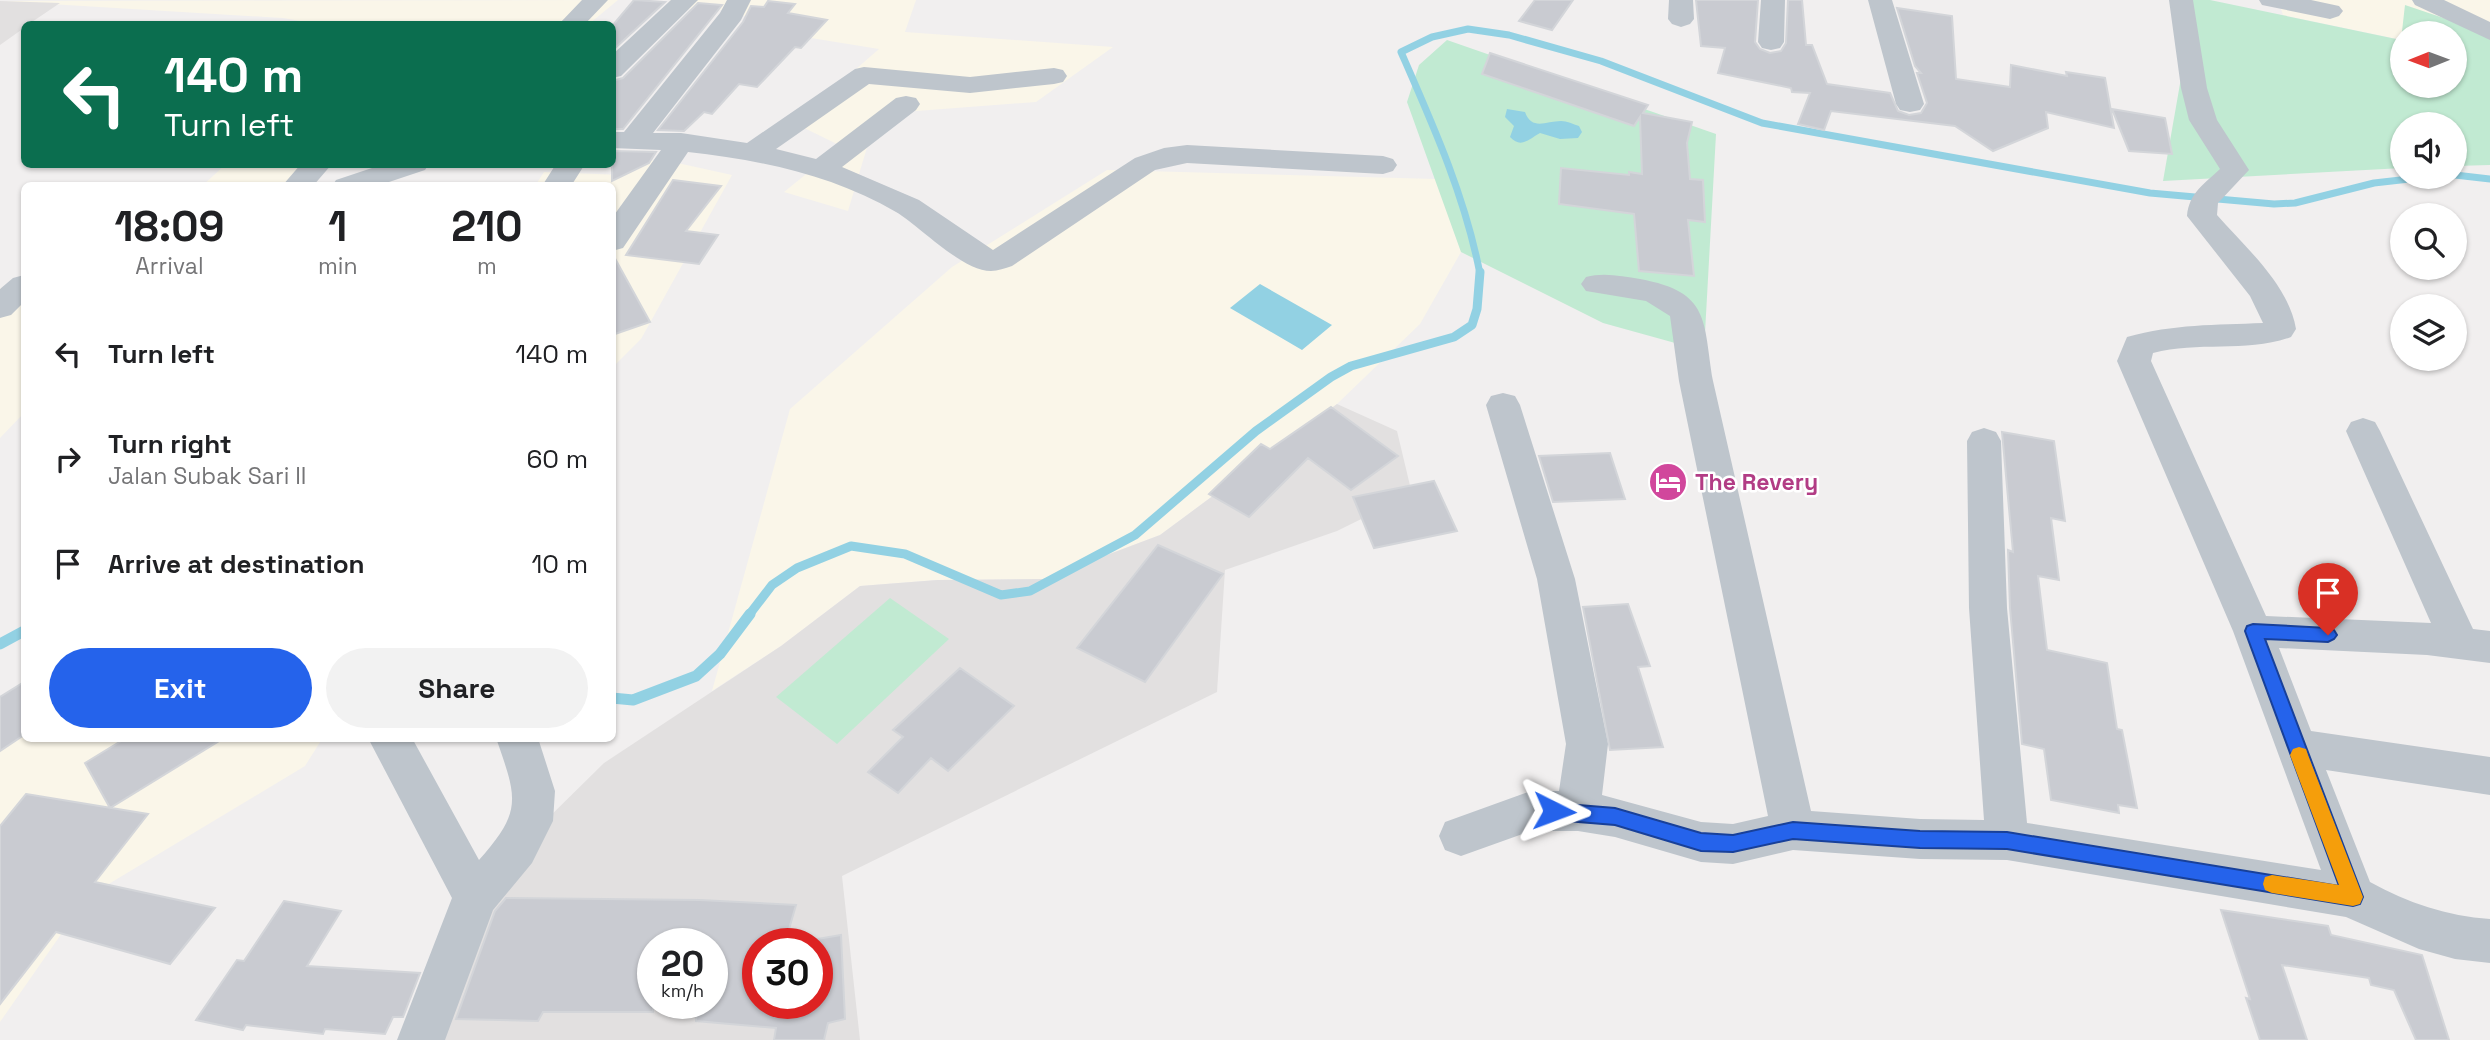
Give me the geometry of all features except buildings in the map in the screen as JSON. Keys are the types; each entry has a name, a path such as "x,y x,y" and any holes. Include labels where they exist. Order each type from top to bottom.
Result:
{"street":[{"path":"574,21 596,0"},
{"path":"616,66 686,0"},
{"path":"622,140 732,15 739,0"},
{"path":"1771,42 1773,0"},
{"path":"1880,0 1910,104"},
{"path":"2181,0 2194,88 2203,120 2233,162 2235,170 2203,201 2202,216 2270,300 2281,319 2280,329 2266,334 2157,338 2139,345 2134,360 2253,631 2353,897"},
{"path":"2271,0 2330,11"},
{"path":"2424,0 2490,32"},
{"path":"753,152 864,75 970,85 1054,76"},
{"path":"822,168 906,104"},
{"path":"622,140 681,141 753,152 822,168 898,200 990,261 1001,259 1144,164 1164,157 1186,154 1383,165"},
{"path":"616,235 681,141"},
{"path":"300,182 314,168"},
{"path":"359,182 402,168"},
{"path":"0,272 21,269"},
{"path":"1597,284 1663,294 1683,309 1689,325 1696,381 1793,830"},
{"path":"0,307 21,288"},
{"path":"1503,405 1556,579 1579,697 1587,744 1578,811"},
{"path":"2363,431 2475,645"},
{"path":"1984,441 1988,608 2007,840"},
{"path":"2253,631 2427,639 2475,645"},
{"path":"391,742 475,897"},
{"path":"421,1040 475,897 523,839 534,817 534,792 518,742"},
{"path":"2296,747 2490,776"},
{"path":"1461,835 1531,811 1578,811 1615,817 1701,842 1733,844 1793,830 1920,839 2007,840 2353,897 2382,914 2486,948"}],"shaded area":[{"path":"618,0 593,21 300,21 0,1"},
{"path":"671,0 916,0 905,32 1113,47 1036,102 877,114 848,211 784,192 841,146 794,123 879,49 811,38 727,10 664,8"},
{"path":"2278,0 2490,0 2490,38 2468,30 2468,21 2445,21 2405,6 2404,21 2390,21 2390,37 2283,15"},
{"path":"0,1 60,3 33,21 21,21 21,30 0,45"},
{"path":"632,159 673,162 732,175 641,339 616,364 616,182 538,182 544,172 623,175"},
{"path":"222,168 304,168 288,182 206,182"},
{"path":"1107,170 1436,179 1461,252 1420,324 1337,404 1160,535 1043,579 937,580 860,586 781,646 712,691 790,409 952,267"},
{"path":"21,286 21,416 0,438 0,288"},
{"path":"1337,404 1397,431 1412,494 1337,531 1225,570 1217,692 842,876 860,1040 413,1040 472,893 604,763 781,646 860,586 937,580 1043,579 1160,535"},
{"path":"21,693 21,742 320,742 305,766 87,897 0,1022 0,707"}],"green space":[{"path":"2178,0 2210,0 2390,38 2390,98 2468,98 2468,26 2482,31 2490,38 2490,165 2467,166 2467,112 2390,112 2390,169 2163,181 2184,61"},
{"path":"2405,5 2452,21 2403,21"},
{"path":"1447,40 1716,134 1704,351 1603,323 1461,252 1407,102 1419,65"},
{"path":"890,598 949,639 837,744 776,697"}],"water":[{"path":"1507,109 1525,112 1531,121 1540,124 1568,122 1579,126 1582,132 1578,138 1560,139 1540,133 1525,142 1514,141 1510,137 1514,126 1505,117"},
{"path":"1260,284 1332,325 1302,350 1230,308"}],"waterway":[{"path":"1480,273 1457,189 1401,52 1432,37 1468,29 1509,35 1601,61 1762,123 2150,193 2274,204 2295,203 2390,181"},
{"path":"2467,176 2490,179"},
{"path":"749,615 772,585 797,568 851,546 905,554 1001,595 1030,591 1135,535 1256,431 1331,377 1351,366 1454,337 1472,325 1477,309 1480,273"},
{"path":"616,698 633,700 696,676 720,654 750,614"},
{"path":"0,644 21,633"}],"slow traffic":[{"path":"2272,884 2353,897 2299,755"}],"place":[{"name":"The Revery","path":"1668,482"}],"route":[{"path":"1554,811 1578,811 1615,817 1701,842 1733,844 1793,830 1920,839 2007,840 2353,897 2253,631 2328,635"}]}
